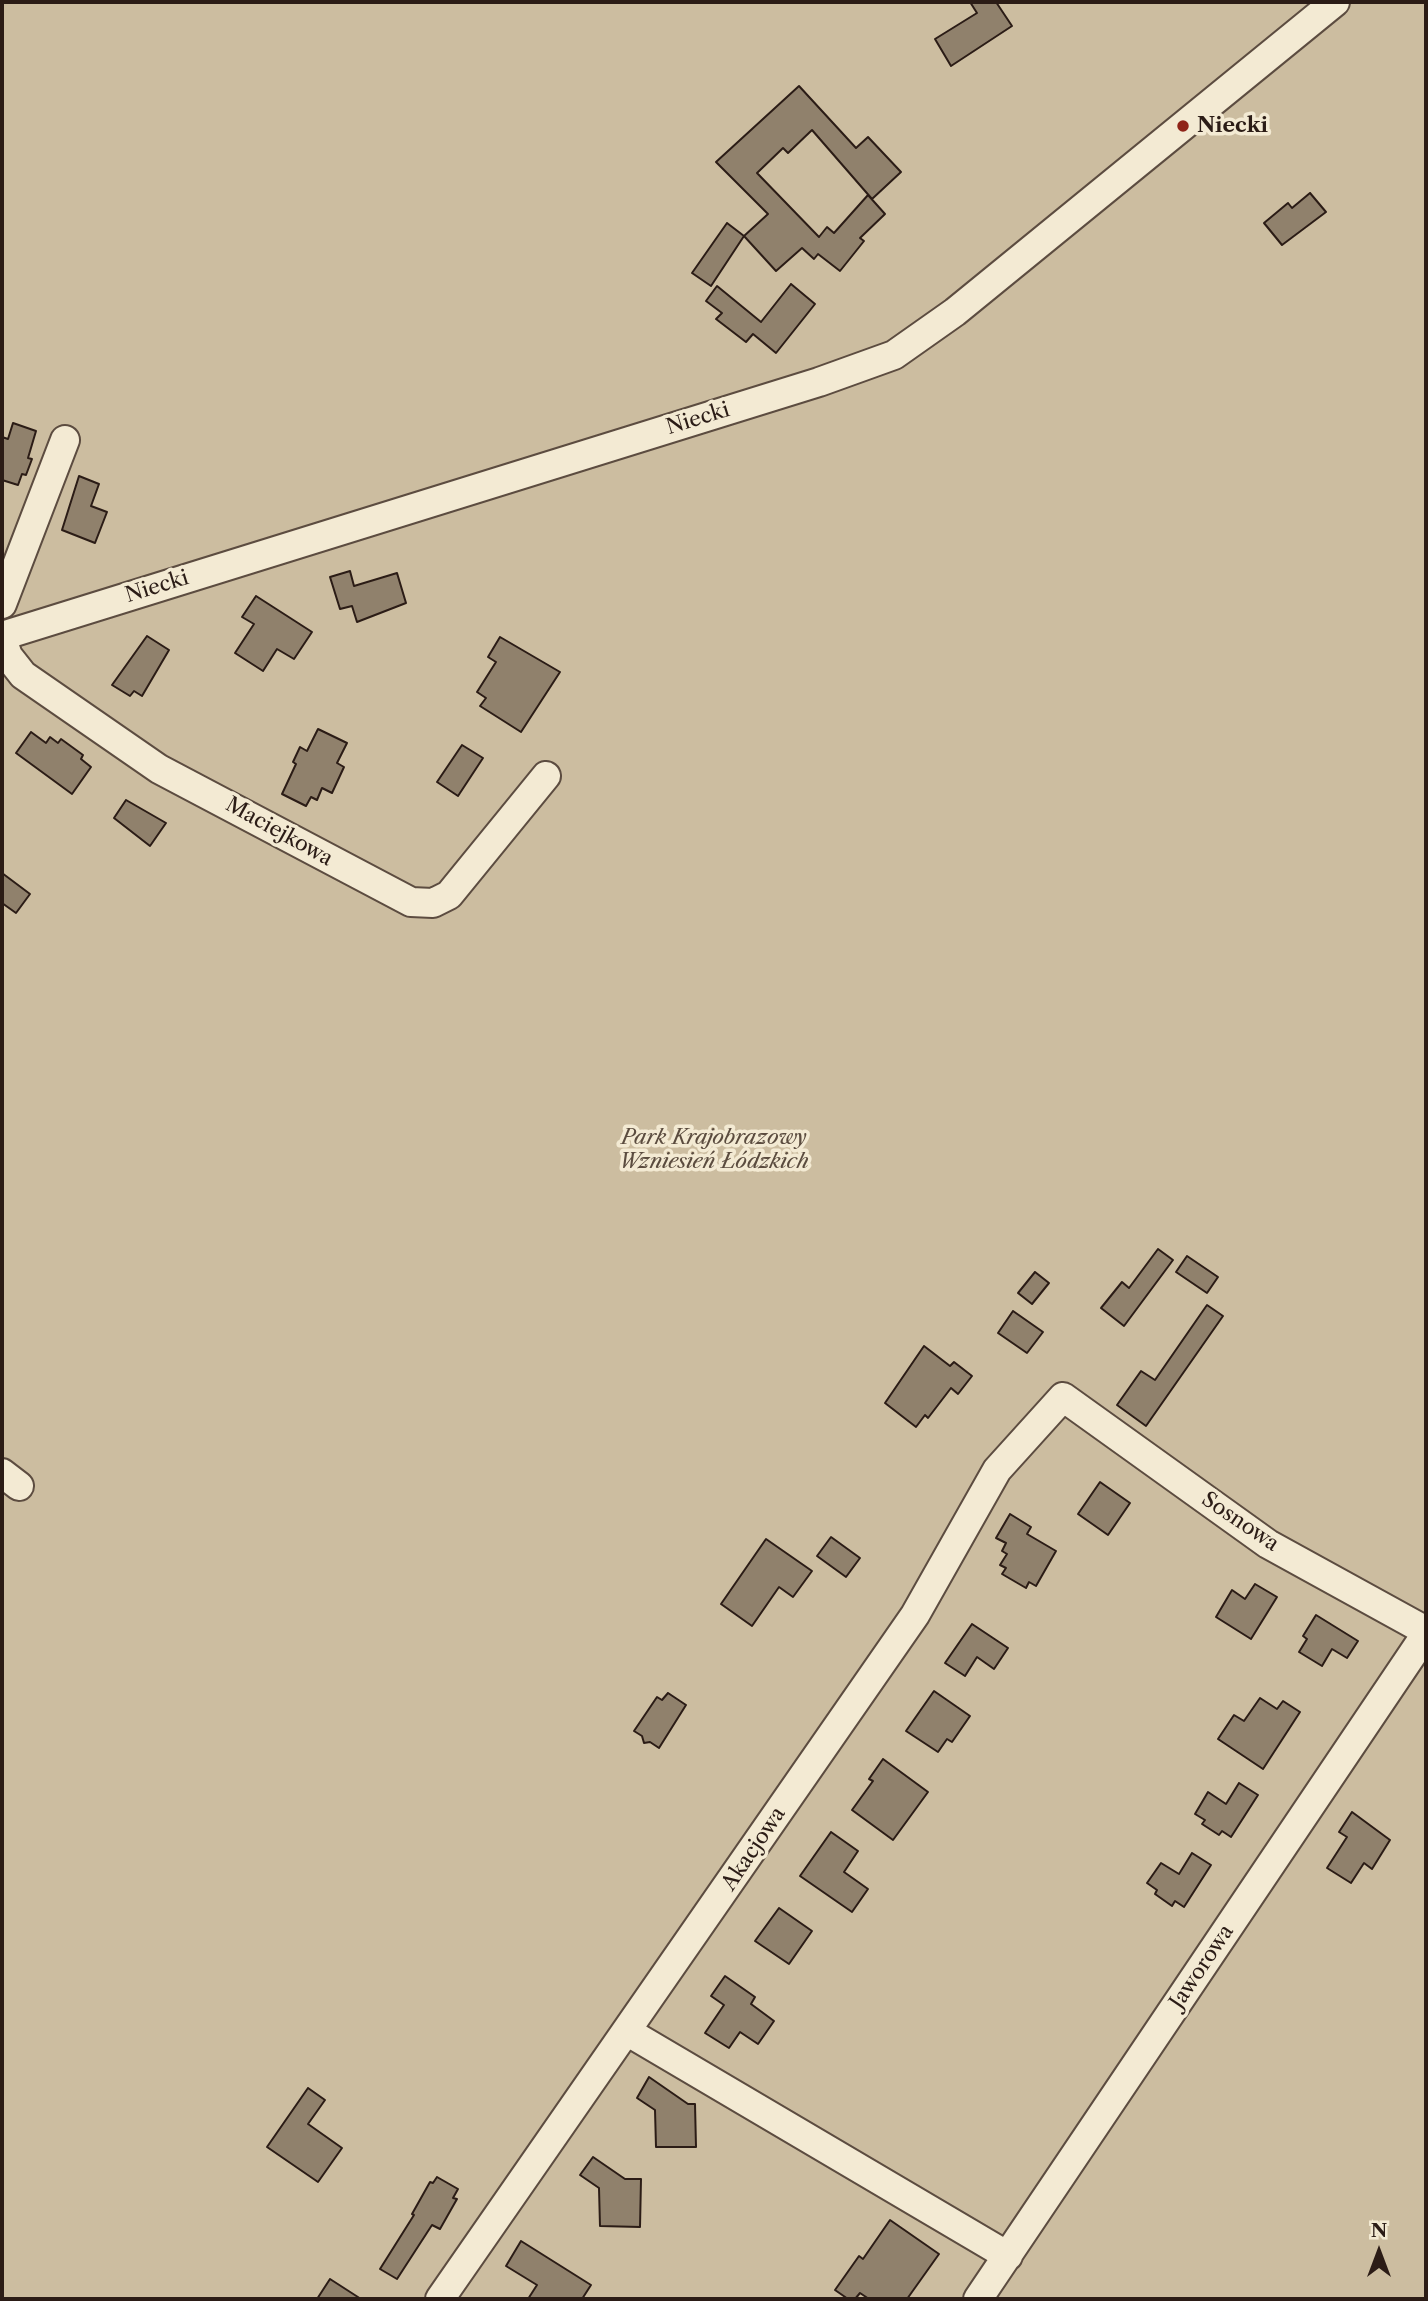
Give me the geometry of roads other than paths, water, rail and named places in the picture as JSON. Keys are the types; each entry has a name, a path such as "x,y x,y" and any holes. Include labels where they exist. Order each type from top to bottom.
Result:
{"street":[{"name":"Niecki","path":"2,638 844,374 894,355 955,312 1335,2"},
{"path":"2,604 65,440"},
{"name":"Maciejkowa","path":"2,638 8,656 23,675 159,769 411,902 433,904 449,895 546,776"},
{"name":"Sosnowa","path":"1063,1398 1268,1544 1426,1633"},
{"name":"Akacjowa","path":"440,2299 628,2032 915,1615 997,1470 1063,1398"},
{"name":"Jaworowa","path":"978,2299 1426,1633"},
{"path":"628,2032 1008,2256"}],"place":[{"name":"Niecki","path":"1183,126"}],"park label":[{"name":"Park Krajobrazowy Wzniesień Łódzkich","path":"714,1150"}]}
